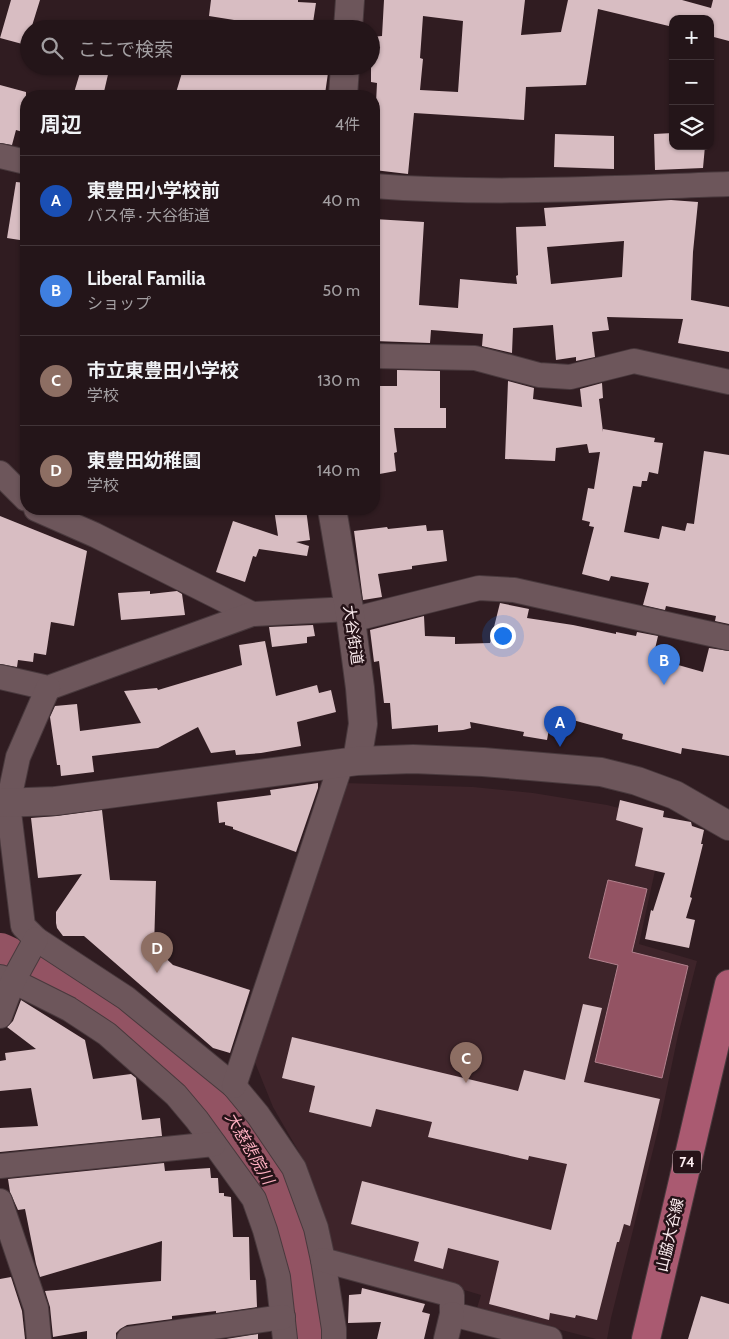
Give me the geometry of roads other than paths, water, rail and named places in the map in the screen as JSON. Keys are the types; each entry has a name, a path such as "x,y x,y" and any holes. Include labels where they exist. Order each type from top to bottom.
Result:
{"main road":[{"name":"山脇大谷線","path":"646,1339 725,1018 729,984"}],"street":[{"path":"349,20 350,0"},
{"path":"343,90 344,75"},
{"path":"0,156 20,161"},
{"path":"380,186 429,190 536,190 729,184"},
{"path":"380,356 475,358 538,375 570,377 634,361 729,382"},
{"path":"0,474 20,493"},
{"path":"50,515 95,535 252,614"},
{"name":"大谷街道","path":"333,515 350,614 363,724 349,763"},
{"path":"0,677 48,688 252,614 350,614 479,588 514,590 729,638"},
{"path":"48,688 18,757 4,804 22,926 36,939 126,998 234,1086 258,1115 294,1168 316,1228 323,1260 334,1339"},
{"path":"4,804 56,800 349,763 413,759 483,762 601,772 637,781 676,795 729,826"},
{"path":"234,1086 349,763"},
{"path":"0,1016 7,979 36,939"},
{"path":"7,979 69,1009 106,1034 176,1095 254,1199 265,1230 278,1277 284,1328 129,1339"},
{"path":"0,1166 214,1144"},
{"path":"0,1201 36,1308 39,1339"},
{"path":"323,1260 452,1295 452,1314 446,1339"},
{"path":"452,1314 550,1339"}],"waterway":[{"name":"大慈悲院川","path":"0,954 58,981 152,1042 196,1074 234,1115 289,1215 303,1274 305,1339"}],"place":[{"name":"Liberal Familia","path":"664,685"},
{"name":"東豊田小学校前","path":"560,747"},
{"name":"東豊田幼稚園","path":"157,973"},
{"name":"市立東豊田小学校","path":"466,1083"}]}
